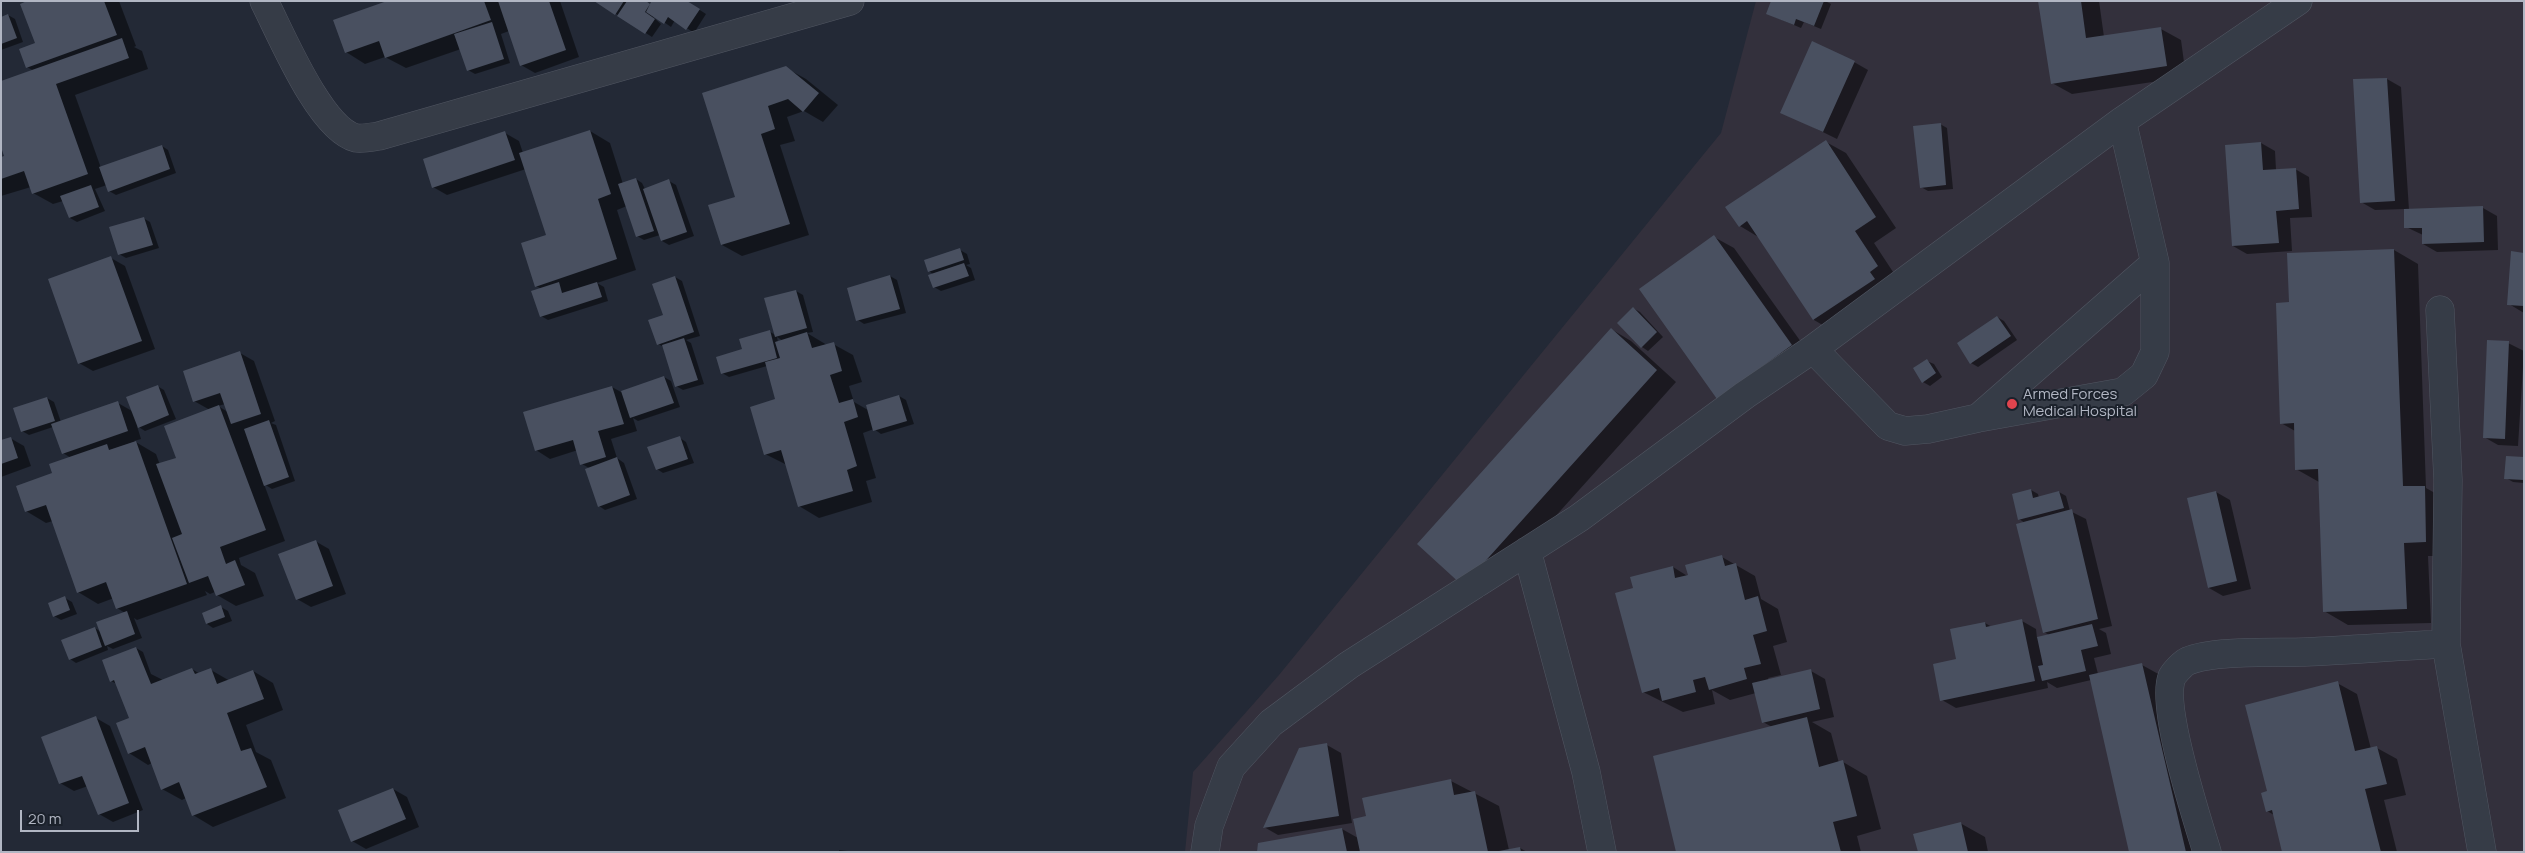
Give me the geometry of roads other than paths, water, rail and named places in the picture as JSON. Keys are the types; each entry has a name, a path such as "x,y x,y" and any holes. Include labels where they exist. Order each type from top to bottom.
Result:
{"street":[{"path":"264,1 312,94 328,118 341,130 357,138 379,136 850,1"},
{"path":"1205,852 1209,826 1231,767 1271,723 1350,665 1578,518 1745,395 1813,349 2122,122 2298,1"},
{"path":"1813,349 1888,426 1905,431 1928,429 1978,418 2124,392 2144,376 2155,352 2156,263 2122,122"},
{"path":"1978,418 2156,263"},
{"path":"2440,310 2448,480 2446,644 2482,852"},
{"path":"1527,551 1586,772 1602,852"},
{"path":"2207,852 2185,777 2171,705 2172,677 2186,662 2207,657 2256,653 2446,644"}],"place":[{"name":"Armed Forces Medical Hospital","path":"2012,404"}]}
